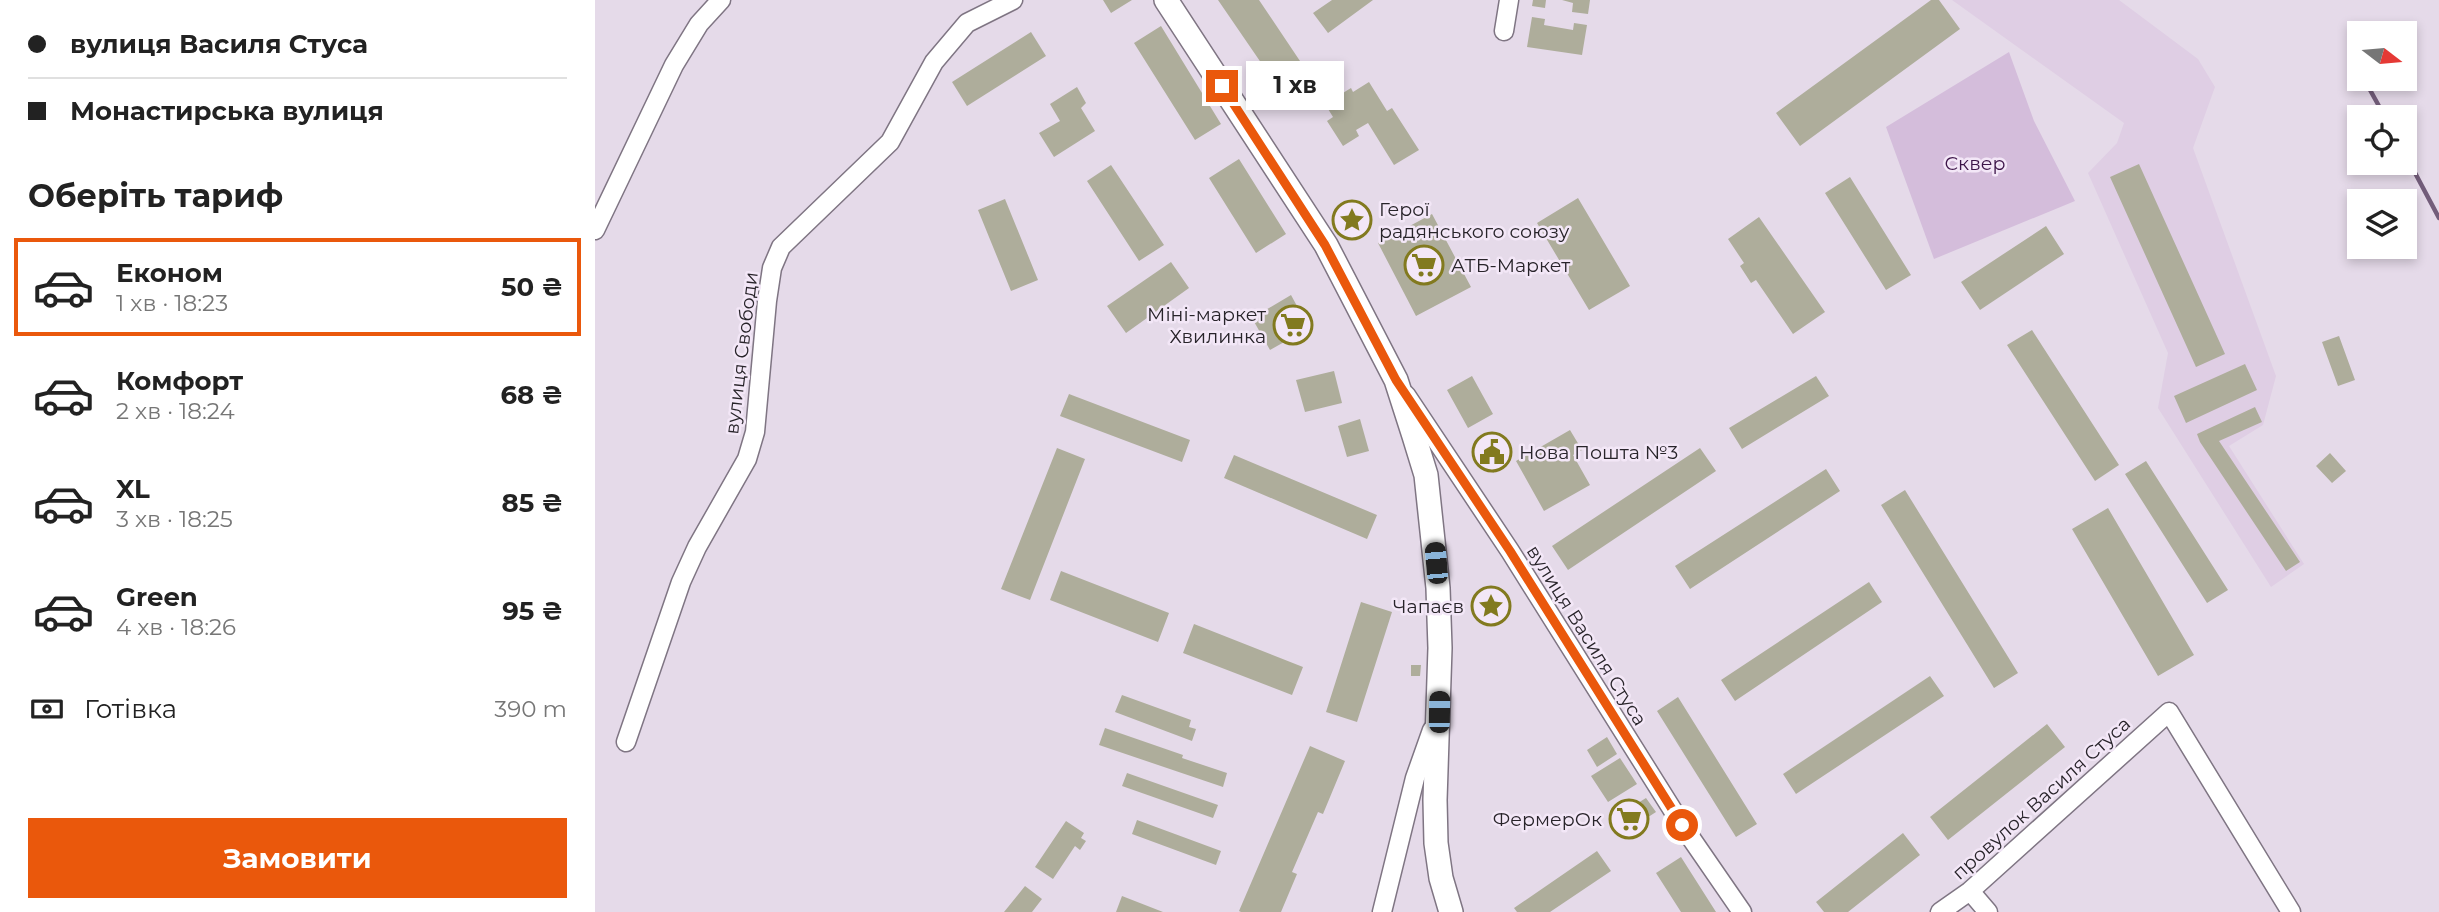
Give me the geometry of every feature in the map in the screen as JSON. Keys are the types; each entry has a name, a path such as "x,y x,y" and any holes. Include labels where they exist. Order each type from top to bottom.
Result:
{"main road":[{"path":"1165,0 1325,245 1396,380 1426,475 1438,588 1436,843 1441,878 1451,912"}],"street":[{"path":"595,230 674,65 699,24 721,0"},
{"name":"вулиця Свободи","path":"626,742 681,582 697,547 747,459 755,432 772,268 781,247 890,142 934,62 967,23 1013,0"},
{"path":"1504,31 1509,0"},
{"name":"вулиця Василя Стуса","path":"1396,380 1510,551 1682,825 1742,912"},
{"path":"1382,912 1415,778 1439,712"},
{"name":"провулок Василя Стуса","path":"1940,912 1970,891 2169,712 2291,912"},
{"path":"1970,891 1987,912"}],"shaded area":[{"path":"1952,0 2119,0 2198,59 2215,87 2193,148 2276,376 2263,425 2229,446 2304,564 2271,587 2158,408 2168,353 2088,173 2117,143 2124,123"}],"green space":[{"name":"Сквер","path":"2009,52 2034,121 2075,201 1934,259 1886,127"}],"building":[{"path":"1103,0 1132,0 1111,13"},
{"path":"1218,0 1259,0 1302,64 1275,83"},
{"path":"1332,0 1373,0 1328,33 1313,13"},
{"path":"1533,0 1546,0 1545,8 1532,6"},
{"path":"1562,0 1590,0 1588,14 1572,12 1573,3"},
{"path":"1931,0 1939,0 1960,29 1800,146 1776,113"},
{"path":"1532,17 1545,19 1544,25 1573,30 1574,23 1587,25 1582,55 1527,47"},
{"path":"1161,26 1221,124 1195,140 1134,43"},
{"path":"1031,32 1046,56 967,106 952,82"},
{"path":"1369,82 1387,111 1392,108 1419,150 1394,165 1368,123 1356,130 1359,136 1343,146 1327,121 1333,117 1325,104 1351,88 1353,92"},
{"path":"1077,87 1086,103 1081,108 1095,131 1054,157 1039,133 1060,121 1050,104"},
{"path":"1239,159 1286,234 1256,253 1209,178"},
{"path":"2139,164 2225,354 2196,367 2110,177"},
{"path":"1111,165 1164,245 1139,261 1087,181"},
{"path":"1850,177 1911,275 1886,290 1825,193"},
{"path":"1578,198 1630,286 1589,310 1537,223"},
{"path":"1005,199 1038,280 1011,291 978,210"},
{"name":"АТБ-Маркет","path":"1432,214 1471,287 1416,316 1378,243"},
{"path":"1759,217 1825,312 1793,334 1756,280 1751,283 1740,266 1744,263 1728,239"},
{"path":"2046,226 2064,254 1980,310 1961,282"},
{"path":"1171,262 1189,288 1126,333 1107,306"},
{"path":"1291,295 1309,328 1270,350 1252,318"},
{"path":"2032,330 2119,465 2095,481 2007,345"},
{"path":"2339,336 2355,380 2338,386 2322,342"},
{"path":"2245,364 2257,390 2186,423 2174,396"},
{"path":"1334,371 1342,403 1305,412 1296,380"},
{"path":"1472,376 1493,414 1468,428 1447,390"},
{"path":"1816,376 1829,396 1742,449 1729,428"},
{"path":"1069,394 1190,440 1182,462 1060,416"},
{"path":"2255,407 2262,422 2219,441 2300,562 2286,571 2197,434"},
{"path":"1360,419 1369,451 1347,457 1338,426"},
{"path":"1570,430 1582,450 1573,455 1590,485 1544,511 1516,461"},
{"path":"1493,435 1509,463 1493,473 1476,444"},
{"path":"1057,448 1085,459 1030,600 1001,589"},
{"path":"1700,448 1716,471 1568,570 1552,546"},
{"path":"2330,453 2346,471 2332,483 2316,466"},
{"path":"1234,455 1377,515 1367,539 1224,478"},
{"path":"2146,461 2228,590 2207,603 2125,474"},
{"path":"1826,469 1840,491 1690,589 1675,566"},
{"path":"1905,490 2018,673 1994,688 1881,505"},
{"path":"2108,508 2194,655 2158,676 2072,529"},
{"path":"1061,571 1169,613 1158,642 1050,600"},
{"path":"1869,582 1882,602 1735,701 1721,680"},
{"path":"1361,602 1392,612 1357,722 1326,712"},
{"path":"1194,624 1303,667 1292,695 1183,653"},
{"path":"1411,665 1421,665 1420,676 1411,676"},
{"path":"1930,676 1944,696 1796,794 1783,774"},
{"path":"1122,695 1191,720 1189,727 1196,729 1192,741 1115,712"},
{"path":"1678,697 1757,824 1736,837 1657,711"},
{"path":"2047,724 2065,747 1948,840 1930,817"},
{"path":"1105,728 1227,773 1223,787 1099,745"},
{"path":"1607,737 1617,754 1597,767 1587,750"},
{"path":"1310,746 1345,761 1323,814 1318,812 1292,872 1297,874 1281,912 1241,912 1239,911"},
{"path":"1620,758 1637,784 1608,802 1591,776"},
{"path":"1127,773 1218,805 1213,818 1122,786"},
{"path":"1646,798 1656,812 1642,821 1633,806"},
{"path":"1631,808 1640,822 1627,831 1618,816"},
{"path":"1137,820 1221,851 1216,865 1132,834"},
{"path":"1066,821 1084,833 1081,838 1086,841 1080,850 1075,846 1053,879 1035,867"},
{"path":"1903,833 1920,855 1848,912 1824,912 1816,902"},
{"path":"1597,851 1611,871 1550,912 1517,912 1514,908"},
{"path":"1681,857 1716,912 1681,912 1656,873"},
{"path":"1025,886 1042,899 1032,912 1004,912"},
{"path":"1122,896 1163,912 1116,912"}],"waterway":[{"path":"2371,91 2378,105"},
{"path":"2416,175 2439,218"}],"place":[{"name":"Герої радянського союзу","path":"1352,220"},
{"name":"АТБ-Маркет","path":"1424,265"},
{"name":"Міні-маркет Хвилинка","path":"1293,325"},
{"name":"Нова Пошта №3","path":"1492,452"},
{"name":"Чапаєв","path":"1491,606"},
{"name":"ФермерОк","path":"1629,819"}],"route":[{"path":"1222,86 1325,245 1396,380 1510,551 1682,825"}]}
